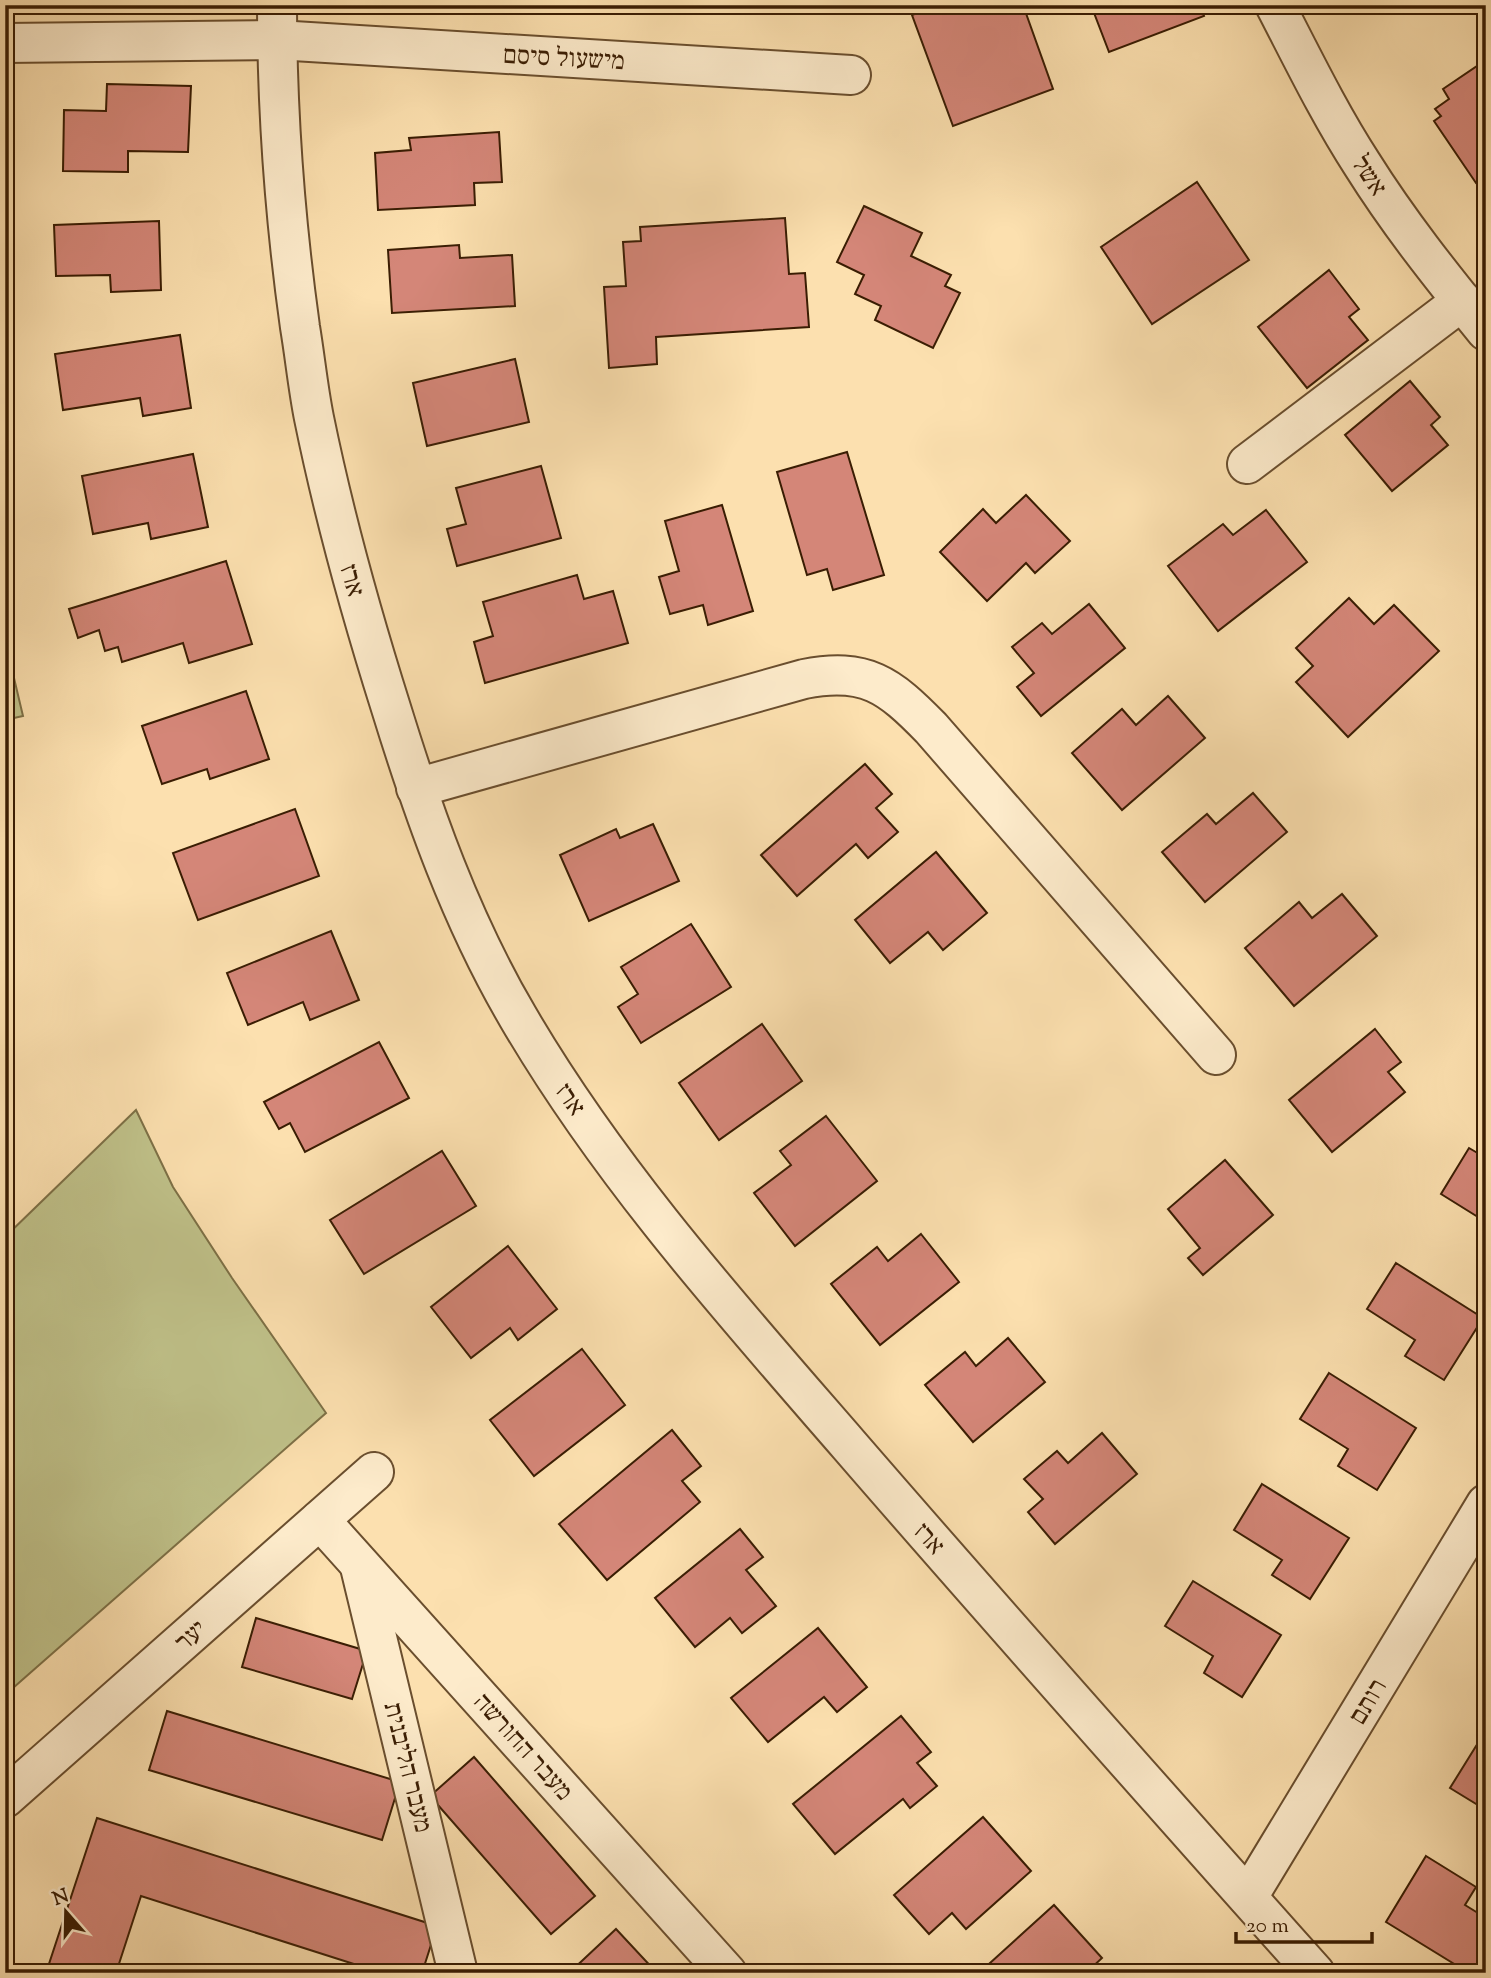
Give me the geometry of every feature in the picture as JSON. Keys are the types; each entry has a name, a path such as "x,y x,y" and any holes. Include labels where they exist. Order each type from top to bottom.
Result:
{"street":[{"name":"אשל","path":"1275,5 1315,85 1361,163 1412,239 1486,331"},
{"name":"מישעול סיסם","path":"5,43 277,23 851,75"},
{"name":"ארז","path":"277,23 277,70 288,244 313,414 351,576 416,788 442,862 476,940 518,1017 571,1100 639,1193 734,1312 1031,1654 1315,1973"},
{"path":"1247,464 1462,301"},
{"path":"416,788 804,679 835,674 869,680 888,689 909,705 931,728 1216,1055"},
{"name":"יער","path":"5,1798 374,1472"},
{"name":"רותם","path":"1248,1897 1486,1504"},
{"name":"מעבר החורשה","path":"320,1520 727,1973"},
{"name":"מעבר הליבנית","path":"359,1562 458,1973"}],"green space":[{"path":"5,640 23,716 5,720"},
{"path":"136,1110 173,1187 232,1278 326,1413 5,1695 5,1237"}],"building":[{"path":"937,5 1023,5 1053,89 953,126 912,15"},
{"path":"1091,5 1200,5 1204,16 1109,52"},
{"path":"1486,60 1486,177 1476,183 1434,121 1441,116 1435,109 1449,99 1443,89"},
{"path":"107,84 191,86 188,152 128,151 128,172 63,171 64,110 106,111"},
{"path":"499,132 502,182 474,183 475,205 378,210 375,153 411,150 409,138"},
{"path":"1197,182 1249,260 1152,324 1101,247"},
{"path":"864,206 922,233 911,256 951,275 945,286 960,293 933,348 875,320 881,306 855,294 864,275 837,262"},
{"path":"785,218 789,274 805,273 809,327 656,337 657,364 609,368 604,287 626,286 623,242 641,241 640,227"},
{"path":"159,221 161,290 111,292 110,275 56,276 54,225"},
{"path":"459,245 460,258 512,255 515,306 392,313 388,250"},
{"path":"1329,270 1359,309 1349,317 1368,340 1307,388 1258,327"},
{"path":"180,335 191,408 143,416 140,398 63,410 55,354"},
{"path":"515,359 529,422 427,446 413,383"},
{"path":"1410,381 1440,417 1431,425 1448,445 1392,491 1345,435"},
{"path":"847,452 884,575 833,590 827,569 807,575 777,472"},
{"path":"193,454 208,527 151,539 148,523 93,534 82,476"},
{"path":"541,466 561,538 457,566 447,529 466,524 456,488"},
{"path":"1026,495 1070,541 1035,573 1026,563 987,601 940,552 983,509 996,523"},
{"path":"722,505 753,611 708,625 703,605 670,614 659,577 679,571 665,521"},
{"path":"1266,510 1307,562 1218,631 1168,566 1223,524 1233,535"},
{"path":"226,561 252,644 189,663 183,643 122,662 118,647 105,651 99,630 78,638 69,609"},
{"path":"577,575 584,599 613,591 628,643 485,683 474,642 493,636 483,602"},
{"path":"1349,598 1374,624 1394,605 1439,651 1348,737 1296,682 1313,666 1296,648"},
{"path":"1089,604 1125,648 1041,716 1017,687 1034,673 1012,647 1042,623 1052,634"},
{"path":"246,691 269,759 210,779 207,769 162,784 142,726"},
{"path":"1168,696 1205,738 1122,810 1072,753 1122,709 1136,725"},
{"path":"865,764 892,794 876,808 898,832 868,858 856,844 797,896 761,855"},
{"path":"1253,793 1287,832 1205,902 1162,852 1207,814 1216,824"},
{"path":"295,809 319,876 198,920 173,853"},
{"path":"653,824 679,881 589,921 560,855 616,829 620,838"},
{"path":"936,852 987,913 943,950 928,932 890,963 855,920"},
{"path":"1342,894 1377,936 1294,1006 1245,948 1299,902 1312,918"},
{"path":"691,924 731,987 641,1043 618,1007 638,994 621,967"},
{"path":"331,931 359,1000 310,1020 303,1002 248,1025 227,973"},
{"path":"762,1024 802,1081 719,1140 679,1083"},
{"path":"1375,1029 1401,1062 1388,1072 1405,1092 1332,1152 1289,1100"},
{"path":"379,1042 409,1098 305,1152 290,1123 279,1129 264,1102"},
{"path":"826,1116 877,1181 795,1246 754,1193 791,1165 780,1151"},
{"path":"1469,1148 1486,1158 1486,1222 1441,1194"},
{"path":"442,1151 476,1206 364,1274 330,1220"},
{"path":"1225,1160 1273,1215 1203,1275 1188,1258 1200,1248 1168,1209"},
{"path":"921,1234 959,1282 880,1345 831,1284 877,1247 888,1261"},
{"path":"508,1246 557,1309 518,1340 510,1328 471,1358 431,1307"},
{"path":"1396,1263 1483,1318 1444,1380 1405,1356 1415,1340 1367,1309"},
{"path":"1008,1338 1045,1382 973,1442 925,1385 965,1352 976,1366"},
{"path":"582,1349 625,1405 534,1476 490,1420"},
{"path":"1329,1373 1416,1428 1377,1490 1338,1466 1348,1449 1300,1419"},
{"path":"672,1430 701,1466 682,1481 700,1502 607,1580 559,1524"},
{"path":"1102,1433 1137,1474 1055,1544 1028,1512 1043,1499 1024,1479 1057,1451 1068,1463"},
{"path":"1262,1484 1349,1538 1310,1599 1272,1575 1282,1560 1234,1530"},
{"path":"740,1529 763,1557 746,1570 776,1606 742,1633 730,1618 695,1647 655,1598"},
{"path":"1193,1581 1281,1635 1242,1697 1204,1673 1213,1656 1165,1626"},
{"path":"256,1618 367,1651 352,1699 242,1667"},
{"path":"818,1628 867,1687 837,1712 824,1697 768,1742 731,1698"},
{"path":"167,1711 400,1782 382,1840 149,1770"},
{"path":"901,1716 931,1752 917,1763 937,1786 910,1808 903,1799 835,1854 793,1804"},
{"path":"1486,1730 1486,1810 1450,1788"},
{"path":"474,1757 595,1896 551,1934 430,1796"},
{"path":"983,1817 1031,1871 966,1929 952,1913 929,1934 894,1895"},
{"path":"97,1818 437,1926 422,1973 382,1973 141,1896 116,1973 46,1973"},
{"path":"1426,1856 1476,1887 1465,1905 1486,1918 1486,1954 1474,1973 1469,1973 1386,1922"},
{"path":"1054,1905 1102,1958 1086,1973 979,1973"},
{"path":"616,1929 657,1973 569,1973"}]}
